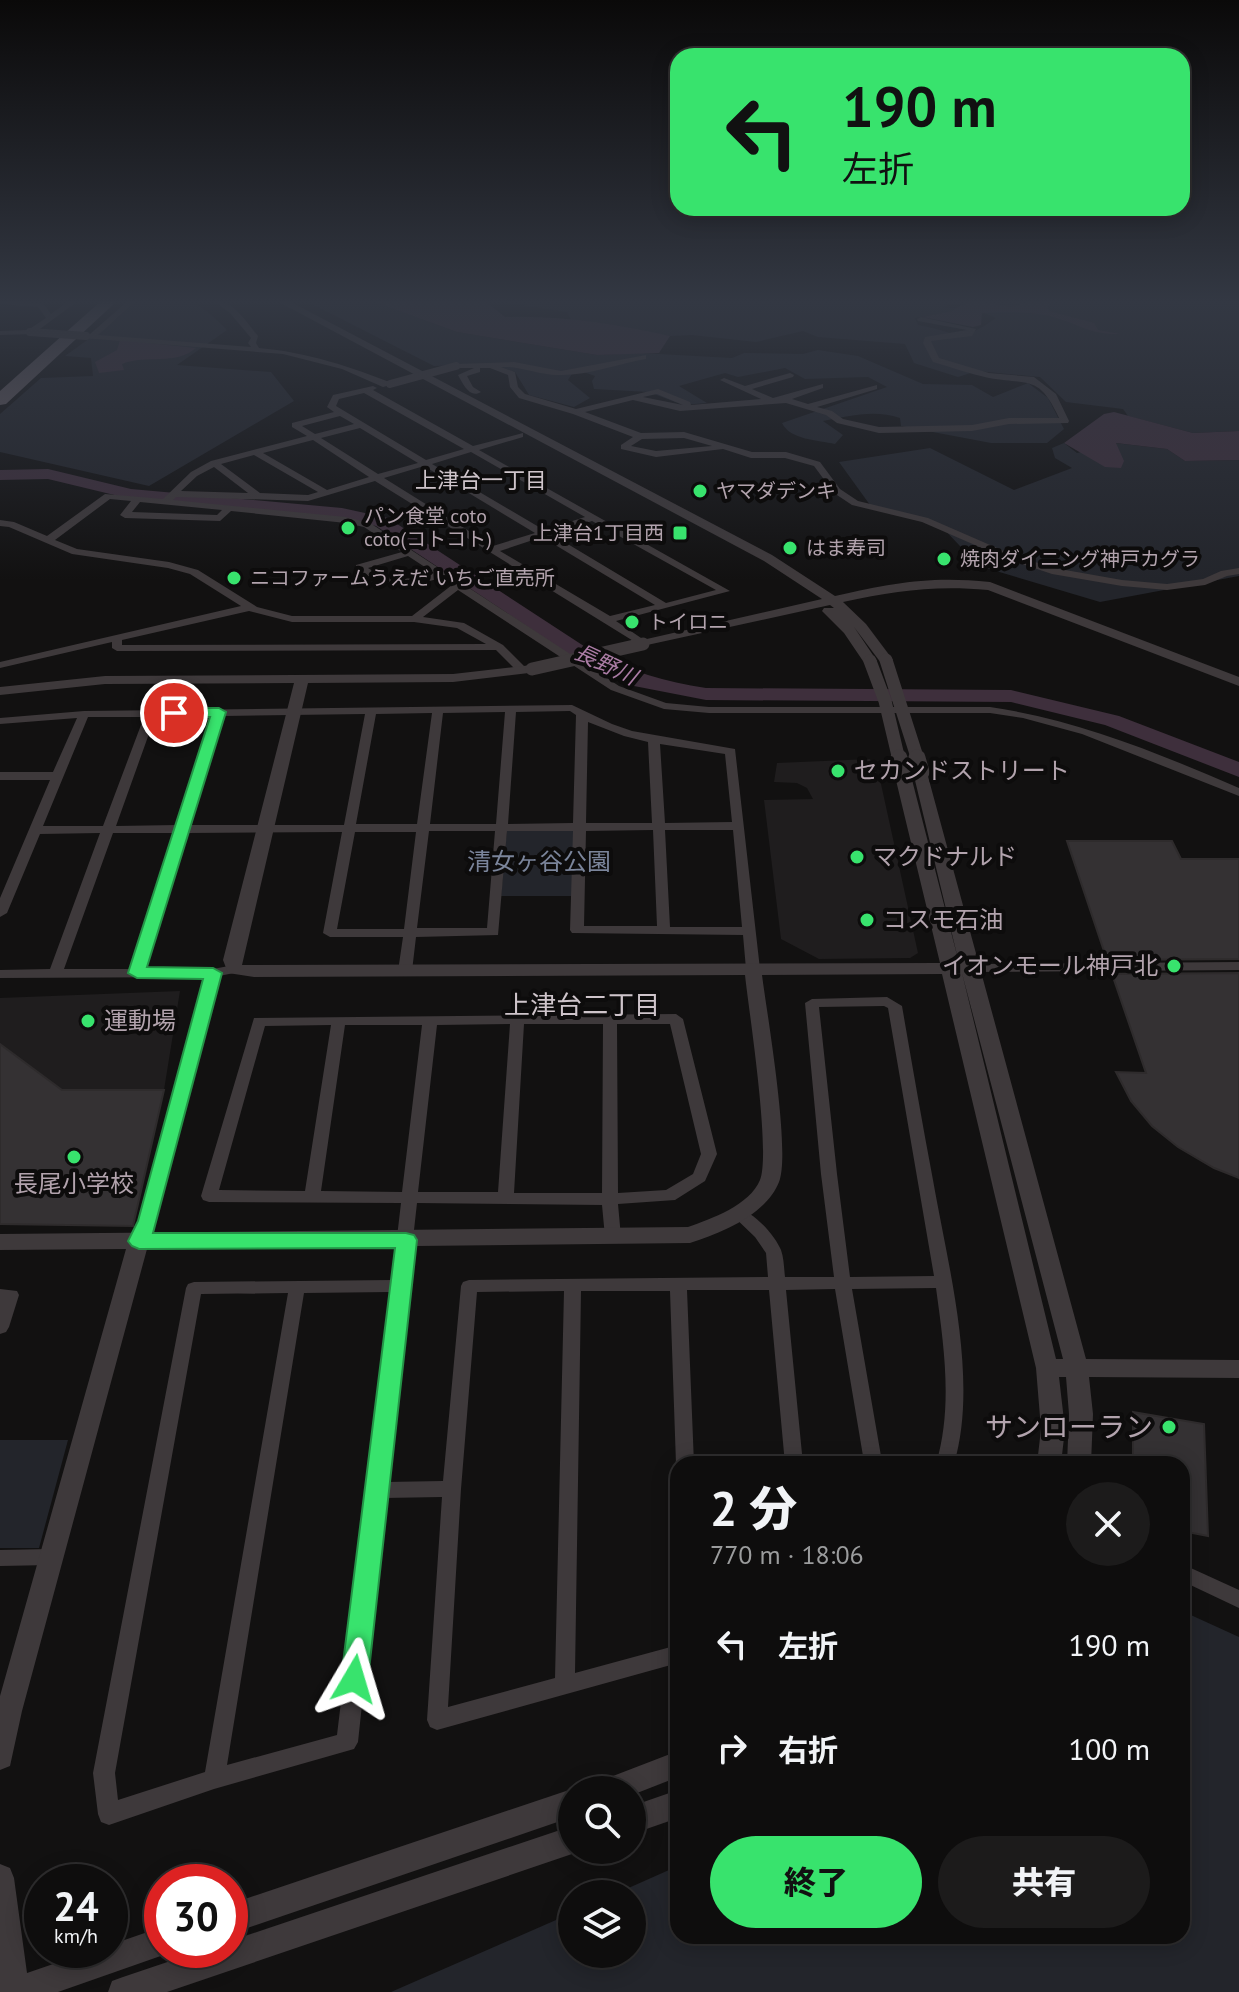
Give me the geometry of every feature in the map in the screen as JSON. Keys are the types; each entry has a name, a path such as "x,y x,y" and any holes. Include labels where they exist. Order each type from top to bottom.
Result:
{"street":[{"path":"349,394 336,397 331,407 664,606"},
{"path":"373,394 725,591 608,620"},
{"path":"444,394 780,577 818,603 878,661"},
{"path":"458,394 768,558 833,600 865,628 878,661 885,701 911,772 969,968 1077,1369 1081,1414 1079,1456"},
{"path":"520,394 640,436 684,435 751,455 786,455 817,464 837,491 855,503 925,520 1010,557 1052,571 1167,587 1205,582 1225,573 1239,571"},
{"path":"576,412 648,394"},
{"path":"664,394 694,408 775,400 794,394"},
{"path":"758,394 829,413 840,421 879,430 919,430 972,428 1009,421 1058,424 1065,421 1060,404 1048,394"},
{"path":"806,408 851,394"},
{"path":"1043,401 1060,404"},
{"path":"341,413 295,425 643,644"},
{"path":"170,498 194,474 214,463 361,425"},
{"path":"919,430 947,440"},
{"path":"48,540 108,496 138,499 308,498 520,435"},
{"path":"640,436 624,447 656,454 721,448"},
{"path":"255,452 326,493"},
{"path":"214,463 258,496"},
{"path":"170,498 367,525 615,688 664,706 709,710 990,710 1022,713 1106,737 1239,792"},
{"path":"138,499 125,515 220,518 229,508"},
{"path":"492,550 594,517"},
{"path":"0,523 75,552 169,565 194,572 251,607 292,619 414,619 460,625 499,647 528,670"},
{"path":"409,553 360,567 379,581 422,581 441,574"},
{"path":"0,691 105,680 463,678 528,670 902,585 947,582 990,586 1239,682"},
{"path":"414,619 458,585"},
{"path":"0,665 251,607"},
{"path":"117,640 117,648 499,647"},
{"path":"234,969 232,960 302,679"},
{"path":"0,721 84,714 572,708 582,715 654,739 731,751 772,1141 770,1181 752,1204 690,1235 0,1242"},
{"path":"371,710 330,933 493,932 511,709"},
{"path":"405,971 438,710"},
{"path":"137,973 219,712"},
{"path":"55,974 151,713"},
{"path":"0,913 84,714"},
{"path":"582,715 577,930 750,931"},
{"path":"654,739 664,931"},
{"path":"911,772 949,968 1047,1368 1053,1429 1050,1456"},
{"path":"0,776 57,776"},
{"path":"35,830 738,826"},
{"path":"0,974 213,973 234,969 254,972 1239,966"},
{"path":"0,1757 9,1711 139,1241 148,1221 213,973"},
{"path":"872,1456 851,1351 821,1114 812,1003 887,1001 895,1006 943,1282 954,1375 949,1456"},
{"path":"676,1019 709,1154 699,1177 669,1196 610,1199 209,1196 259,1021 610,1020 676,1019"},
{"path":"312,1197 339,1020"},
{"path":"399,1286 194,1288 104,1773 109,1814 214,1779 347,1742 430,1020"},
{"path":"506,1198 517,1020"},
{"path":"610,1020 610,1199 613,1237"},
{"path":"738,1213 761,1233 774,1252 793,1456"},
{"path":"670,1656 437,1720 469,1286 943,1282"},
{"path":"678,1284 685,1456"},
{"path":"565,1684 573,1285"},
{"path":"214,1779 297,1287"},
{"path":"0,1295 11,1295 0,1327"},
{"path":"1047,1368 1239,1369"},
{"path":"376,1490 452,1489"},
{"path":"0,1558 51,1557"},
{"path":"1190,1576 1239,1599"},
{"path":"646,1776 670,1767"},
{"path":"646,1815 670,1807"},
{"path":"248,1913 558,1808"},
{"path":"123,1992 558,1845"},
{"path":"0,1878 14,1992 144,1948"}],"shaded area":[{"path":"1114,412 1193,433 1239,431 1239,460 1185,461 1167,449 1116,443 1124,461 1121,468 1105,467 1064,443 1104,414"},
{"path":"870,759 881,784 918,953 910,958 819,959 781,939 764,800 813,799 807,788 797,783 774,782 777,763"},
{"name":"運動場","path":"180,991 164,1090 62,1090 0,1044 0,998"}],"green space":[{"path":"23,394 288,394 294,401 149,486 0,452 0,414"},
{"path":"585,394 590,398 574,407 529,395"},
{"path":"654,394 692,394 707,403 683,405"},
{"path":"867,394 988,394 993,397 1001,394 1043,394 1048,398 1064,429 1047,443 991,443 901,426 900,418 890,415 852,415 823,421 843,435 835,444 798,436 782,423"},
{"path":"1058,394 1239,394 1239,431 1193,433 1128,416 1123,409 1066,402"},
{"path":"1064,443 1077,453 1115,443 1167,449 1185,461 1239,460 1239,576 1100,602 979,566 938,523 870,505 839,462 930,448 1014,490 1072,468 1055,458 1052,448"},
{"name":"清女ヶ谷公園","path":"507,829 575,829 572,896 501,896"},
{"path":"0,1440 68,1440 39,1548 0,1548"},
{"path":"1190,1615 1239,1637 1239,1992 391,1992 558,1919 558,1968 646,1968 646,1880 670,1870 670,1944 1190,1944"}],"building":[{"path":"1067,841 1172,841 1181,859 1239,859 1239,959 1107,960"},
{"path":"1239,973 1239,1178 1214,1168 1178,1147 1152,1126 1131,1101 1116,1072 1146,1073 1112,974"},
{"name":"長尾小学校","path":"0,1044 62,1090 164,1090 133,1226 0,1224"},
{"path":"1133,1412 1204,1424 1208,1536 1190,1533 1190,1456 1133,1456"}],"waterway":[{"name":"長野川","path":"0,475 48,474 131,494 342,513 382,522 586,656 613,670 672,689 706,694 1011,696 1112,720 1239,770"}],"place":[{"name":"ヤマダデンキ","path":"700,491"},
{"name":"パン食堂 coto coto(コトコト)","path":"348,528"},
{"name":"上津台1丁目西","path":"680,533"},
{"name":"はま寿司","path":"790,548"},
{"name":"焼肉ダイニング神戸カグラ","path":"944,559"},
{"name":"ニコファームうえだ いちご直売所","path":"234,578"},
{"name":"トイロニ","path":"632,622"},
{"name":"セカンドストリート","path":"838,771"},
{"name":"マクドナルド","path":"857,857"},
{"name":"コスモ石油","path":"867,920"},
{"name":"イオンモール神戸北","path":"1174,966"},
{"name":"運動場","path":"88,1021"},
{"name":"長尾小学校","path":"74,1157"},
{"name":"サンローラン","path":"1169,1427"}],"district":[{"name":"上津台一丁目","path":"481,480"},
{"name":"上津台二丁目","path":"582,1005"}],"route":[{"path":"174,713 219,712 137,973 213,973 148,1221 139,1241 406,1240 354,1679"}]}
